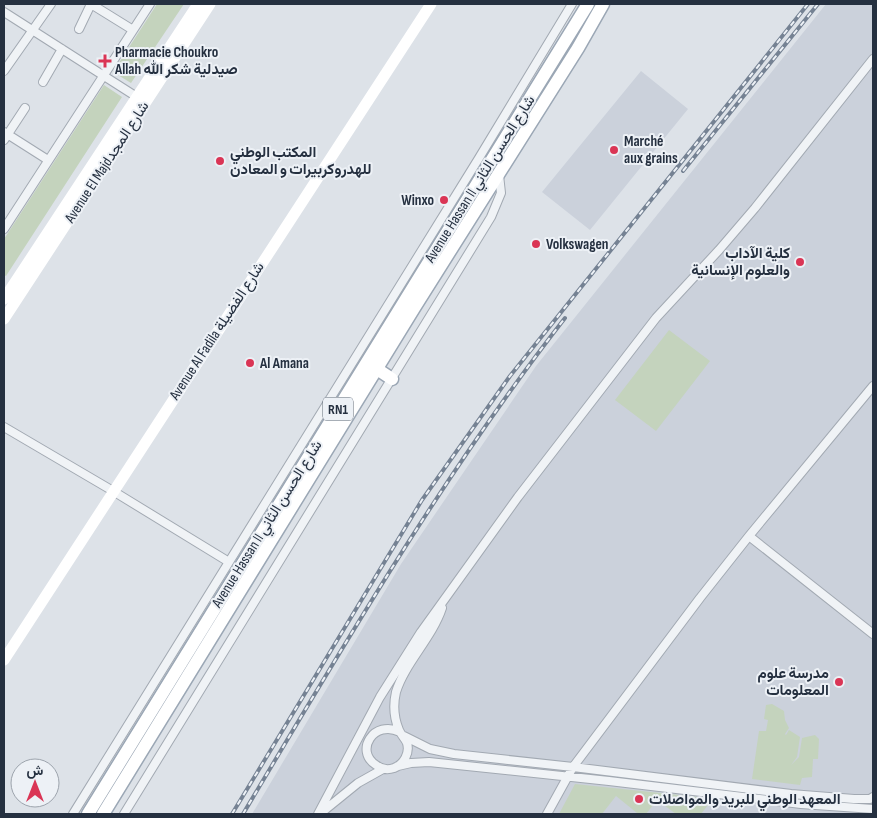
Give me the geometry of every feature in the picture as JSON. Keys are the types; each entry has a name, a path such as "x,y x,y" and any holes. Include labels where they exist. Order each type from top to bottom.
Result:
{"main road":[{"name":"Avenue Hassan II شارع الحسن الثاني","path":"88,814 115,759 198,624 484,161 588,4"},
{"name":"Avenue Hassan II شارع الحسن الثاني","path":"103,814 377,369 578,48 603,4"},
{"path":"377,369 392,378"}],"street":[{"path":"4,71 51,4"},
{"path":"79,29 91,4 102,7 133,30"},
{"path":"4,229 150,4"},
{"name":"Avenue El Majdشارع المجد","path":"141,100 198,4"},
{"name":"Avenue El Majdشارع المجد","path":"4,299 141,100 210,4"},
{"name":"Avenue Al Fadila شارع الفضيلة","path":"4,660 431,4"},
{"path":"484,161 571,4"},
{"path":"4,12 141,100"},
{"path":"43,82 62,49"},
{"path":"319,814 380,697 424,627 443,604 518,497 616,367 656,318 755,208 873,59"},
{"path":"25,108 5,135 48,160"},
{"path":"124,814 491,217 500,193 499,175"},
{"path":"198,624 229,562 450,217"},
{"name":"Avenue El Majdشارع المجد","path":"4,319 12,289"},
{"path":"547,814 574,767 749,536 873,386"},
{"path":"4,427 229,562"},
{"path":"749,536 873,634"},
{"path":"398,766 406,756 408,749 395,714 396,693 400,682 434,626 443,604"},
{"path":"388,728 435,751 574,767 791,794 854,799 872,798 872,809 428,762 411,763 391,769 383,769 376,766 368,756 368,742 370,736 381,729 388,728"},
{"path":"359,737 368,742"},
{"path":"73,814 115,759"},
{"path":"319,814 358,783 383,769"},
{"path":"641,785 643,776"},
{"path":"708,793 709,784"}],"shaded area":[{"path":"826,4 873,4 873,814 252,814 401,564 536,366"},
{"path":"641,71 688,109 590,230 542,192"}],"green space":[{"path":"157,4 184,4 131,83 113,72"},
{"path":"104,85 122,97 6,276 4,275 4,239"},
{"path":"669,330 710,361 656,431 615,400"},
{"path":"772,704 784,711 785,720 789,728 785,734 789,730 800,737 797,757 791,765 799,757 802,738 815,735 819,739 818,759 813,759 812,777 802,778 800,785 752,779 759,731 766,731 768,720 764,719 766,705"},
{"name":"المعهد الوطني للبريد والمواصلات","path":"575,784 708,798 706,802 708,805 701,814 676,814 657,800 646,814 637,814 616,796 602,814 559,814"}],"railway":[{"path":"232,814 422,500 510,376 808,4"},
{"path":"683,171 818,4"},
{"path":"243,814 396,561 478,437 565,318"}],"place":[{"name":"Pharmacie Choukro Allah صيدلية شكر الله","path":"105,61"},
{"name":"Marché aux grains","path":"614,150"},
{"name":"المكتب الوطني للهدروكربيرات و المعادن","path":"220,161"},
{"name":"Winxo","path":"444,200"},
{"name":"Volkswagen","path":"536,244"},
{"name":"كلية الآداب والعلوم الإنسانية","path":"800,262"},
{"name":"Al Amana","path":"250,363"},
{"name":"مدرسة علوم المعلومات","path":"839,682"},
{"name":"المعهد الوطني للبريد والمواصلات","path":"639,799"}]}
